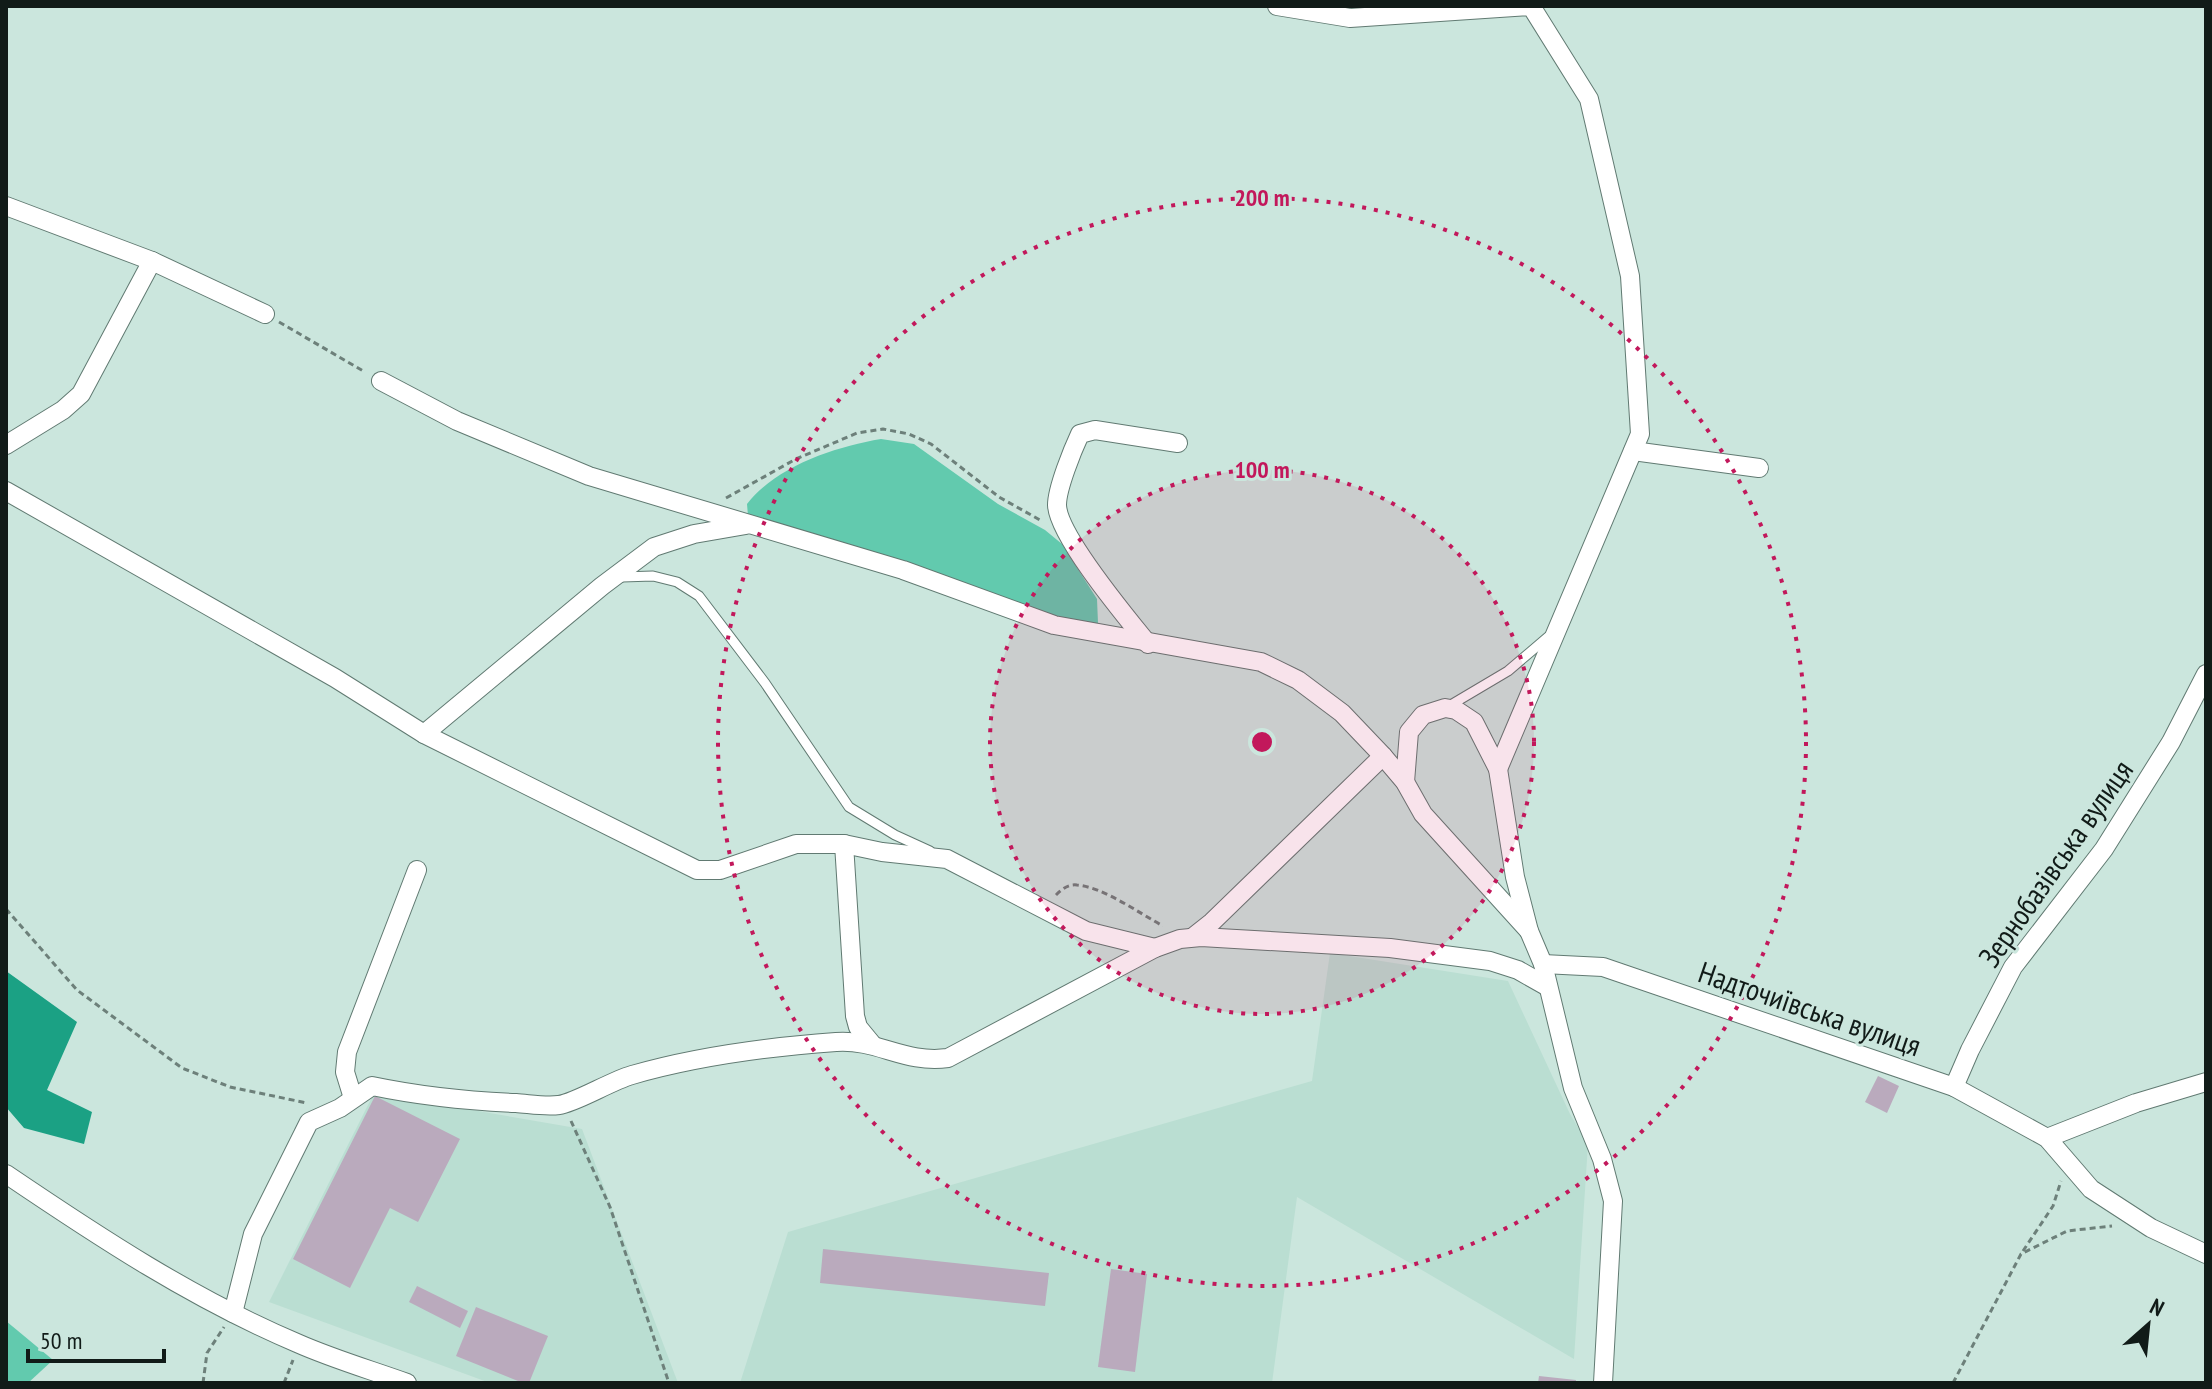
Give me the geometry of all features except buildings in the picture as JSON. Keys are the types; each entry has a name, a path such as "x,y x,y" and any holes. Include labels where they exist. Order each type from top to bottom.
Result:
{"street":[{"path":"1277,6 1350,18 1531,6 1589,99 1630,276 1640,434 1498,769"},
{"path":"6,206 152,261 265,314"},
{"path":"6,445 63,410 81,394 152,261"},
{"path":"381,381 457,421 589,476 903,570 1054,625 1261,662 1298,680 1342,713 1405,782 1423,814 1529,931"},
{"path":"1148,644 1102,588 1063,526 1057,505 1071,452 1080,434 1095,430 1178,443"},
{"path":"1633,451 1759,468"},
{"path":"6,491 335,678 424,734 697,870 720,870 796,844 844,844 882,852 947,859 1086,931 1155,948"},
{"path":"424,734 654,547 694,534 753,524"},
{"name":"Зернобазівська вулиця","path":"1954,1087 2013,967 2104,849 2171,742 2206,674"},
{"path":"1405,782 1409,732 1423,715 1445,708 1456,710 1474,722 1498,769 1515,877 1529,931 1543,964 1573,1088 1602,1159 1613,1201 1603,1383"},
{"path":"1193,937 1383,756"},
{"path":"844,844 855,1016 864,1036 872,1044"},
{"path":"346,1103 347,1052 417,870"},
{"path":"233,1313 253,1234 309,1122 372,1086 421,1096 561,1105 611,1081 688,1060 839,1042 872,1044 915,1059 948,1058 1155,948 1193,937 1390,948 1490,961 1518,970 1548,987"},
{"name":"Надточиївська вулиця","path":"1543,964 1603,967 1954,1087 2047,1138 2091,1189 2151,1228 2206,1254"},
{"path":"2047,1138 2136,1103 2206,1082"},
{"path":"6,1174 118,1250 233,1313 299,1344 407,1383"}],"lane":[{"path":"612,579 653,576 677,582 699,596 765,683 849,807 895,835 947,859"},
{"path":"1445,708 1508,671 1559,626"}],"path":[{"path":"265,314 381,381"},
{"path":"706,511 796,459 857,433 883,429 909,434 931,444 999,497 1042,521 1063,526"},
{"path":"1044,911 1065,886 1075,884 1101,892 1165,927"},
{"path":"6,909 77,990 182,1068 230,1087 290,1101 346,1103"},
{"path":"561,1105 610,1207 669,1383"},
{"path":"1953,1383 2021,1254 2053,1206 2061,1182 2061,1153"},
{"path":"2021,1254 2067,1231 2115,1226"},
{"path":"203,1383 207,1353 233,1313"},
{"path":"284,1383 299,1344"}],"shaded area":[{"path":"881,439 914,444 998,504 1045,530 1062,544 1097,599 1098,623 1089,631 748,516 747,504 759,491 790,469 844,447"},
{"path":"1330,953 1508,981 1570,1114 1588,1144 1574,1359 1297,1197 1272,1383 740,1383 788,1232 1312,1081"},
{"path":"6,971 77,1022 47,1090 92,1112 84,1144 24,1128 6,1107"},
{"path":"374,1093 582,1129 678,1383 490,1383 269,1302"},
{"path":"6,1321 53,1360 28,1383 6,1383"}]}
